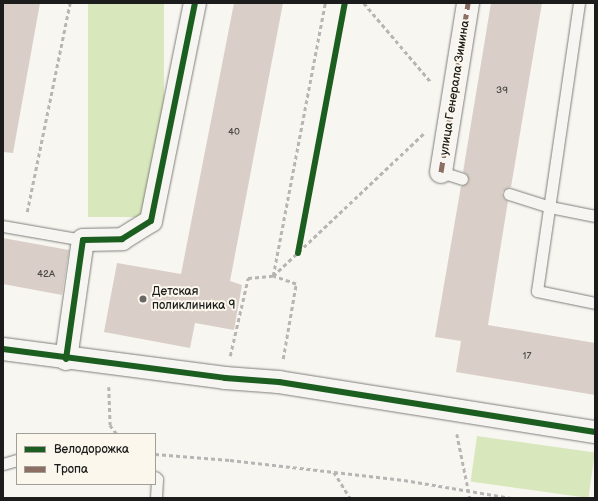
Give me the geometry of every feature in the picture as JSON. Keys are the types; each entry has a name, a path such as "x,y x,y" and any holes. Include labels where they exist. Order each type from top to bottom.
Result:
{"street":[{"path":"66,359 83,240 122,239 151,221 195,3"},
{"name":"улица Генерала Зимина","path":"441,172 468,3"},
{"path":"3,349 66,359 225,378 279,382 595,432"}],"lane":[{"path":"579,3 538,291 595,304"},
{"path":"441,172 462,179"},
{"path":"509,194 550,207 595,216"},
{"path":"3,226 24,228 83,240"},
{"path":"3,464 16,460"},
{"path":"156,478 156,498"}],"path":[{"path":"24,228 70,3"},
{"path":"274,276 325,3"},
{"path":"274,276 451,107 364,3"},
{"path":"225,378 248,278 274,276 296,284 279,382"},
{"path":"108,364 110,425 116,433"},
{"path":"451,409 470,498"},
{"path":"156,454 334,472 512,498"},
{"path":"334,472 350,498"}],"green space":[{"path":"88,3 164,3 164,217 88,217"},
{"path":"477,436 595,453 588,498 471,482"}],"building":[{"path":"3,3 40,3 13,153 3,152"},
{"path":"234,3 283,3 230,281 242,285 234,330 195,323 190,348 104,332 117,263 181,274"},
{"path":"491,3 542,3 511,187 502,192 504,198 508,201 488,325 595,343 595,395 456,372 461,341 435,337 461,186 469,181 467,175 463,172"},
{"path":"3,238 69,250 62,295 3,284"}],"marked path":[{"path":"441,172 468,3"}],"cycle path":[{"path":"66,359 83,240 122,239 151,221 195,3"},
{"path":"298,253 345,3"},
{"path":"3,349 225,378 279,382 595,432"}],"place":[{"name":"Детская поликлиника 9","path":"143,299"}]}
